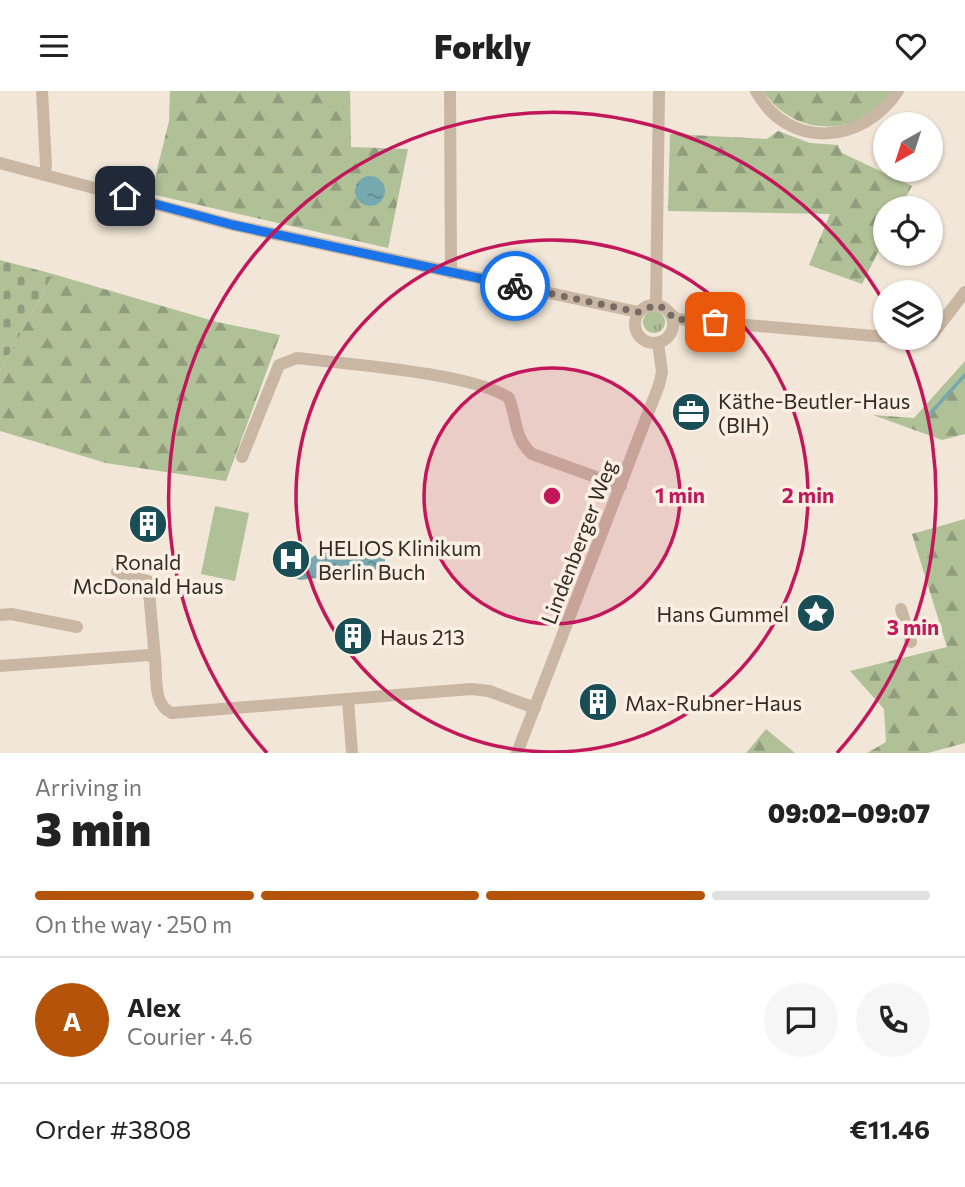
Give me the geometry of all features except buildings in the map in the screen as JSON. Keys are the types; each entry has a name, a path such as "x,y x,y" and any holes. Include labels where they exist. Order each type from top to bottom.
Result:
{"street":[{"path":"42,91 46,166 44,175"},
{"path":"450,91 451,273"},
{"path":"656,305 659,91"},
{"path":"756,91 771,111 788,123 810,132 825,134 867,124 898,91"},
{"path":"0,163 233,225 451,273 638,312 656,305"},
{"path":"943,320 965,292"},
{"path":"656,305 671,314 674,319 873,337"},
{"path":"638,312 634,324 636,332 648,343 657,343 671,333 671,314"},
{"name":"Lindenberger Weg","path":"517,753 659,385 662,372 657,343"},
{"path":"242,457 279,365 297,358 470,383 499,391 509,398 516,433 522,445 532,454 621,486"},
{"path":"117,572 148,581 159,702 164,710 172,713 471,689 489,691 535,708"},
{"path":"901,609 911,642"},
{"path":"0,615 11,614 77,627"},
{"path":"0,666 139,654 155,659"},
{"path":"348,700 352,753"}],"green space":[{"path":"170,91 350,91 351,147 408,149 388,248 151,194 169,121"},
{"path":"763,91 893,91 870,115 841,125 812,125 785,113 773,104"},
{"path":"778,131 810,143 838,145 842,153 873,168 873,182 904,182 912,186 907,196 873,196 873,262 862,284 809,265 830,214 668,211 670,134 767,139"},
{"path":"0,260 53,274 0,371"},
{"path":"53,274 217,322 280,335 226,481 106,463 0,431 0,371"},
{"path":"654,311 662,314 665,322 662,330 654,333 646,330 643,322 646,314"},
{"path":"965,361 965,434 942,440 873,415 914,418"},
{"path":"215,506 249,513 235,581 201,574"},
{"path":"965,519 965,743 928,753 867,753 886,742 884,709 850,671 947,647 912,534"},
{"path":"766,729 795,753 746,753"}],"water":[{"path":"370,176 376,177 384,185 384,197 376,205 370,206 364,205 356,197 355,191 356,185 364,177"},
{"path":"326,548 341,556 376,552 385,558 385,562 373,572 300,580 295,578 298,567"}],"waterway":[{"path":"928,416 965,375"}],"way so far":[{"path":"515,286 638,312 645,307 656,305 669,311 674,319 715,322"}],"place":[{"name":"Käthe-Beutler-Haus (BIH)","path":"691,412"},
{"name":"Ronald McDonald Haus","path":"148,524"},
{"name":"HELIOS Klinikum Berlin Buch","path":"291,559"},
{"name":"Hans Gummel","path":"816,613"},
{"name":"Haus 213","path":"353,636"},
{"name":"Max-Rubner-Haus","path":"598,702"}],"route":[{"path":"125,196 233,225 515,286"}]}
